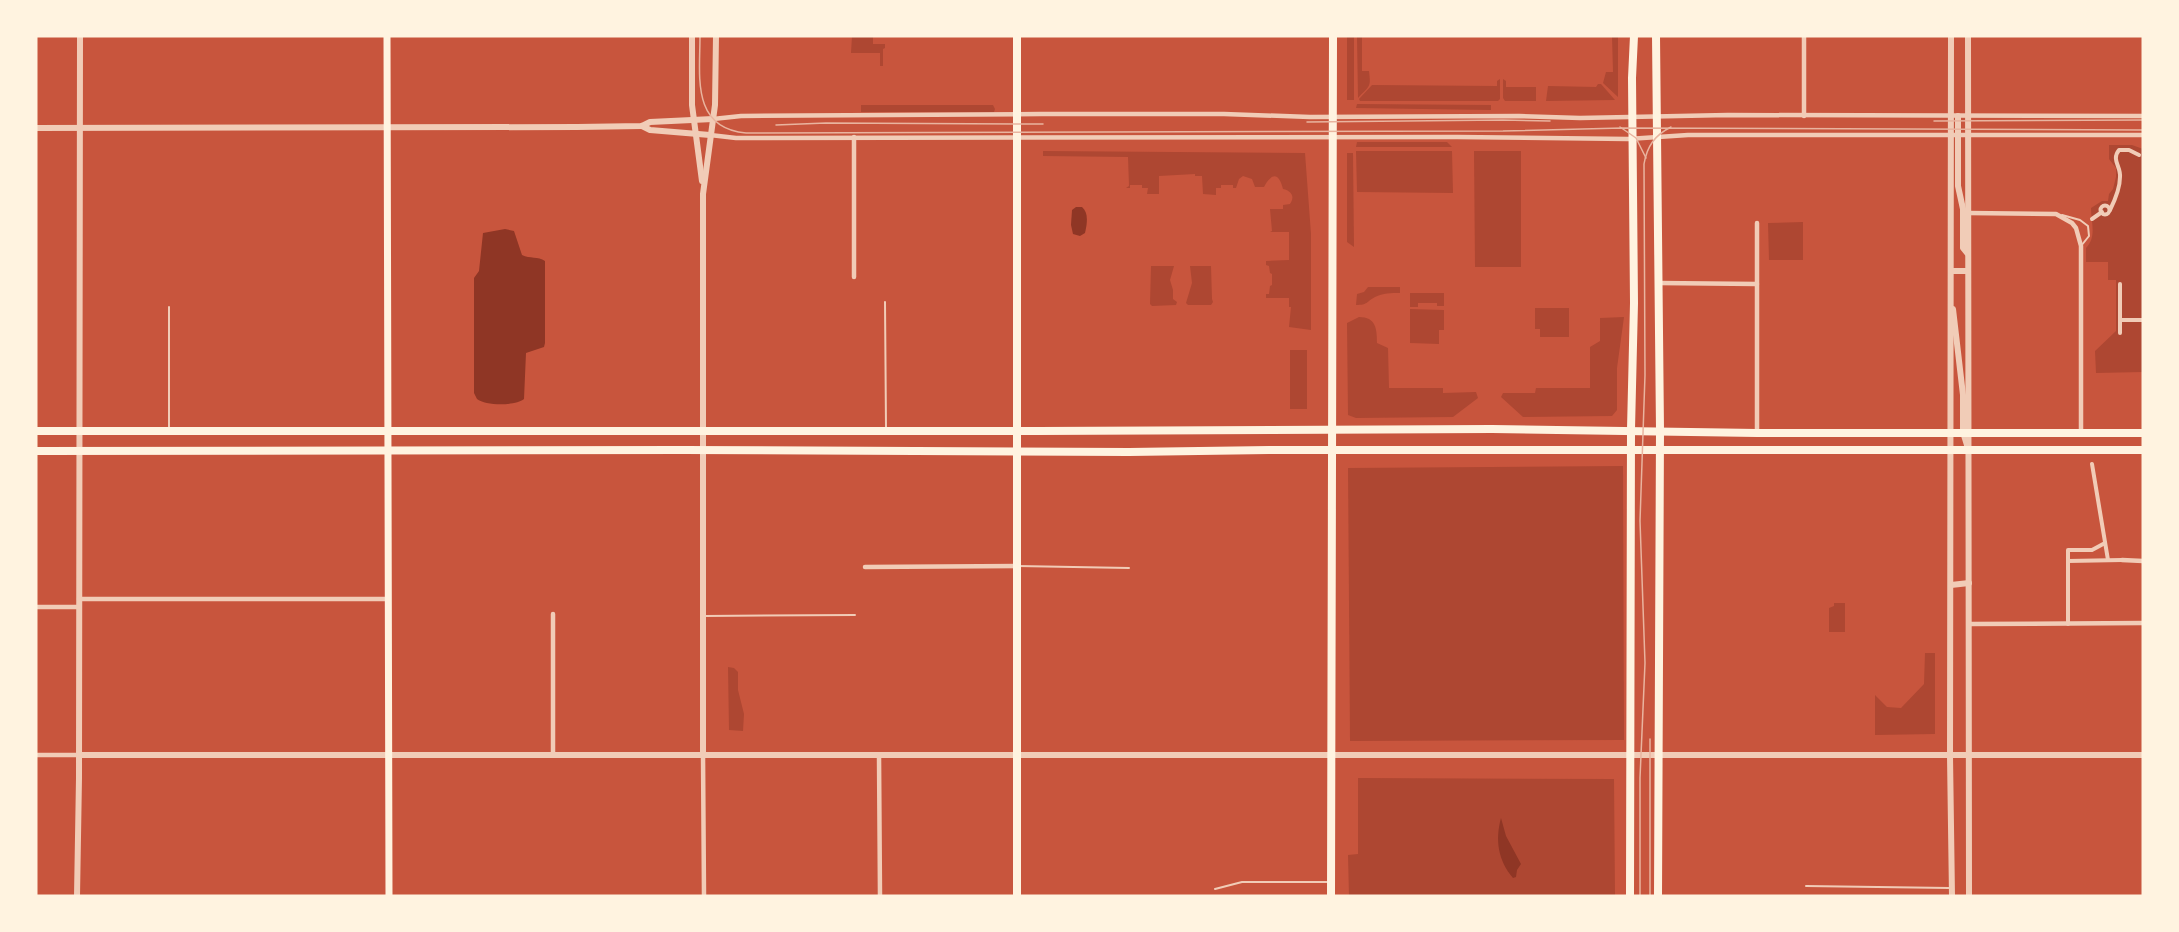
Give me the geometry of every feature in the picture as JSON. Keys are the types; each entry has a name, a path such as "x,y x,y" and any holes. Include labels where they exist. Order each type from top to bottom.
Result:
{"main road":[{"path":"387,36 389,896"},
{"path":"1017,36 1017,896"},
{"path":"1331,896 1333,36"},
{"path":"1630,896 1634,36"},
{"path":"1656,36 1660,430 1659,896"},
{"path":"36,431 703,432 1631,429 1757,433 2143,433"},
{"path":"36,450 2143,450"}],"street":[{"path":"77,896 80,36"},
{"path":"692,36 692,105 703,194 704,896"},
{"path":"703,194 715,105 716,36"},
{"path":"1804,36 1804,116"},
{"path":"1951,36 1954,116 1950,433 1952,896"},
{"path":"1966,432 1968,36"},
{"path":"36,128 642,126 650,122 741,116 1017,114 1224,114 1333,117 2143,116"},
{"path":"642,126 650,130 736,138 1658,138 1699,135 2143,135"},
{"path":"1954,136 1962,209 1962,248 1968,253"},
{"path":"854,277 855,137"},
{"path":"2092,219 2102,212 2106,214 2115,199 2120,177 2120,170 2115,160 2116,154 2119,150 2129,150 2139,155"},
{"path":"1968,213 2056,214 2072,223 2076,228 2082,246 2081,433"},
{"path":"1757,223 1757,433"},
{"path":"1951,271 1968,271"},
{"path":"1658,284 1757,284"},
{"path":"2120,284 2120,333"},
{"path":"1951,300 1956,321 1969,450 1970,896"},
{"path":"2120,320 2143,320"},
{"path":"2092,464 2108,560"},
{"path":"2068,624 2068,550 2092,550 2106,543"},
{"path":"2068,561 2143,561"},
{"path":"865,567 1018,566"},
{"path":"1951,585 1969,583"},
{"path":"36,607 79,603 388,599"},
{"path":"553,614 553,754"},
{"path":"1969,624 2143,623"},
{"path":"36,755 2143,755"},
{"path":"879,755 880,896"}],"lane":[{"path":"2056,214 2080,220 2088,225 2089,237 2082,246"},
{"path":"885,302 886,431"},
{"path":"169,307 169,431"},
{"path":"1018,566 1129,568"},
{"path":"703,616 855,615"},
{"path":"1215,889 1242,882 1331,882"},
{"path":"1806,886 1952,888"}],"shaded area":[{"path":"852,36 873,36 873,44 885,44 883,66 880,66 880,53 851,53"},
{"path":"1347,36 1354,36 1354,100 1347,100"},
{"path":"1357,36 1362,36 1362,71 1369,71 1370,81 1358,98"},
{"path":"1612,36 1618,36 1618,97 1603,83 1606,72 1613,72"},
{"path":"1500,79 1500,99 1498,101 1360,101 1359,99 1372,85 1497,86 1497,81"},
{"path":"1503,79 1506,81 1506,87 1536,87 1536,101 1505,101"},
{"path":"1601,84 1615,100 1546,101 1548,86 1596,87"},
{"path":"1357,104 1491,105 1491,110 1356,108"},
{"path":"861,105 993,105 995,109 994,112 861,112"},
{"path":"1357,142 1447,142 1452,147 1356,147"},
{"path":"2109,145 2132,145 2143,149 2143,372 2096,373 2095,351 2116,331 2116,280 2108,280 2108,262 2086,262 2086,248 2093,229 2091,208 2102,201 2108,201 2116,177 2116,168 2109,159"},
{"path":"1043,151 1305,153 1311,234 1311,330 1289,327 1291,307 1289,307 1289,298 1266,298 1272,285 1272,274 1266,261 1289,260 1289,232 1270,232 1272,231 1270,209 1283,209 1283,205 1290,204 1292,199 1290,193 1283,189 1277,177 1272,177 1264,187 1255,187 1252,179 1243,176 1239,179 1236,188 1233,188 1233,185 1221,185 1221,188 1216,188 1216,195 1203,194 1202,176 1195,176 1195,174 1159,176 1159,194 1147,194 1148,188 1142,188 1142,185 1130,185 1130,188 1126,188 1129,186 1128,157 1043,156"},
{"path":"1356,151 1452,151 1453,193 1357,192"},
{"path":"1474,151 1521,151 1521,267 1475,267"},
{"path":"1347,153 1353,153 1354,247 1347,242"},
{"path":"1082,207 1087,215 1085,233 1080,236 1073,234 1071,225 1072,210"},
{"path":"1803,222 1803,260 1769,260 1768,223"},
{"path":"505,229 514,231 522,255 545,261 545,343 544,347 526,353 524,399 514,403 500,404 481,401 474,393 474,278 479,271 483,233"},
{"path":"1151,266 1174,266 1170,280 1176,305 1152,306 1150,304"},
{"path":"1190,266 1211,266 1213,302 1211,305 1188,305 1186,303 1192,283"},
{"path":"1368,287 1400,287 1400,293 1381,295 1365,304 1356,305 1357,294 1364,292"},
{"path":"1410,293 1444,293 1444,306 1437,306 1437,303 1418,303 1418,307 1410,307"},
{"path":"1535,308 1569,308 1569,337 1540,337 1540,329 1535,329"},
{"path":"1410,309 1444,310 1444,330 1439,330 1439,344 1410,343"},
{"path":"1359,317 1372,322 1376,329 1377,343 1388,348 1389,388 1443,388 1443,393 1476,392 1478,398 1453,417 1356,418 1348,415 1347,323"},
{"path":"1624,317 1617,368 1617,410 1612,416 1523,417 1501,397 1503,393 1535,393 1536,388 1590,388 1590,347 1600,341 1600,318"},
{"path":"1290,350 1307,350 1307,409 1290,409"},
{"path":"1623,466 1624,740 1350,741 1348,468"},
{"path":"1834,603 1845,603 1845,632 1829,632 1829,608 1834,606"},
{"path":"1925,653 1935,653 1935,734 1875,735 1875,695 1887,707 1901,708 1924,684"},
{"path":"728,667 738,672 738,690 744,714 743,731 729,730"},
{"path":"1358,778 1614,779 1615,896 1349,896 1348,855 1358,854"},
{"path":"1501,818 1506,836 1521,864 1516,877 1513,878 1499,850 1498,834"}],"tram line":[{"path":"700,36 700,83 707,111 728,129 746,133 1503,131 1622,128 2143,130"},
{"path":"1934,121 2143,120"},
{"path":"1307,122 1550,121"},
{"path":"776,125 826,123 1043,124"},
{"path":"1620,127 1636,138 1646,158"},
{"path":"1640,896 1640,778 1645,663 1640,521 1645,375 1644,164 1653,142 1671,127"},
{"path":"1650,739 1650,896"}]}
